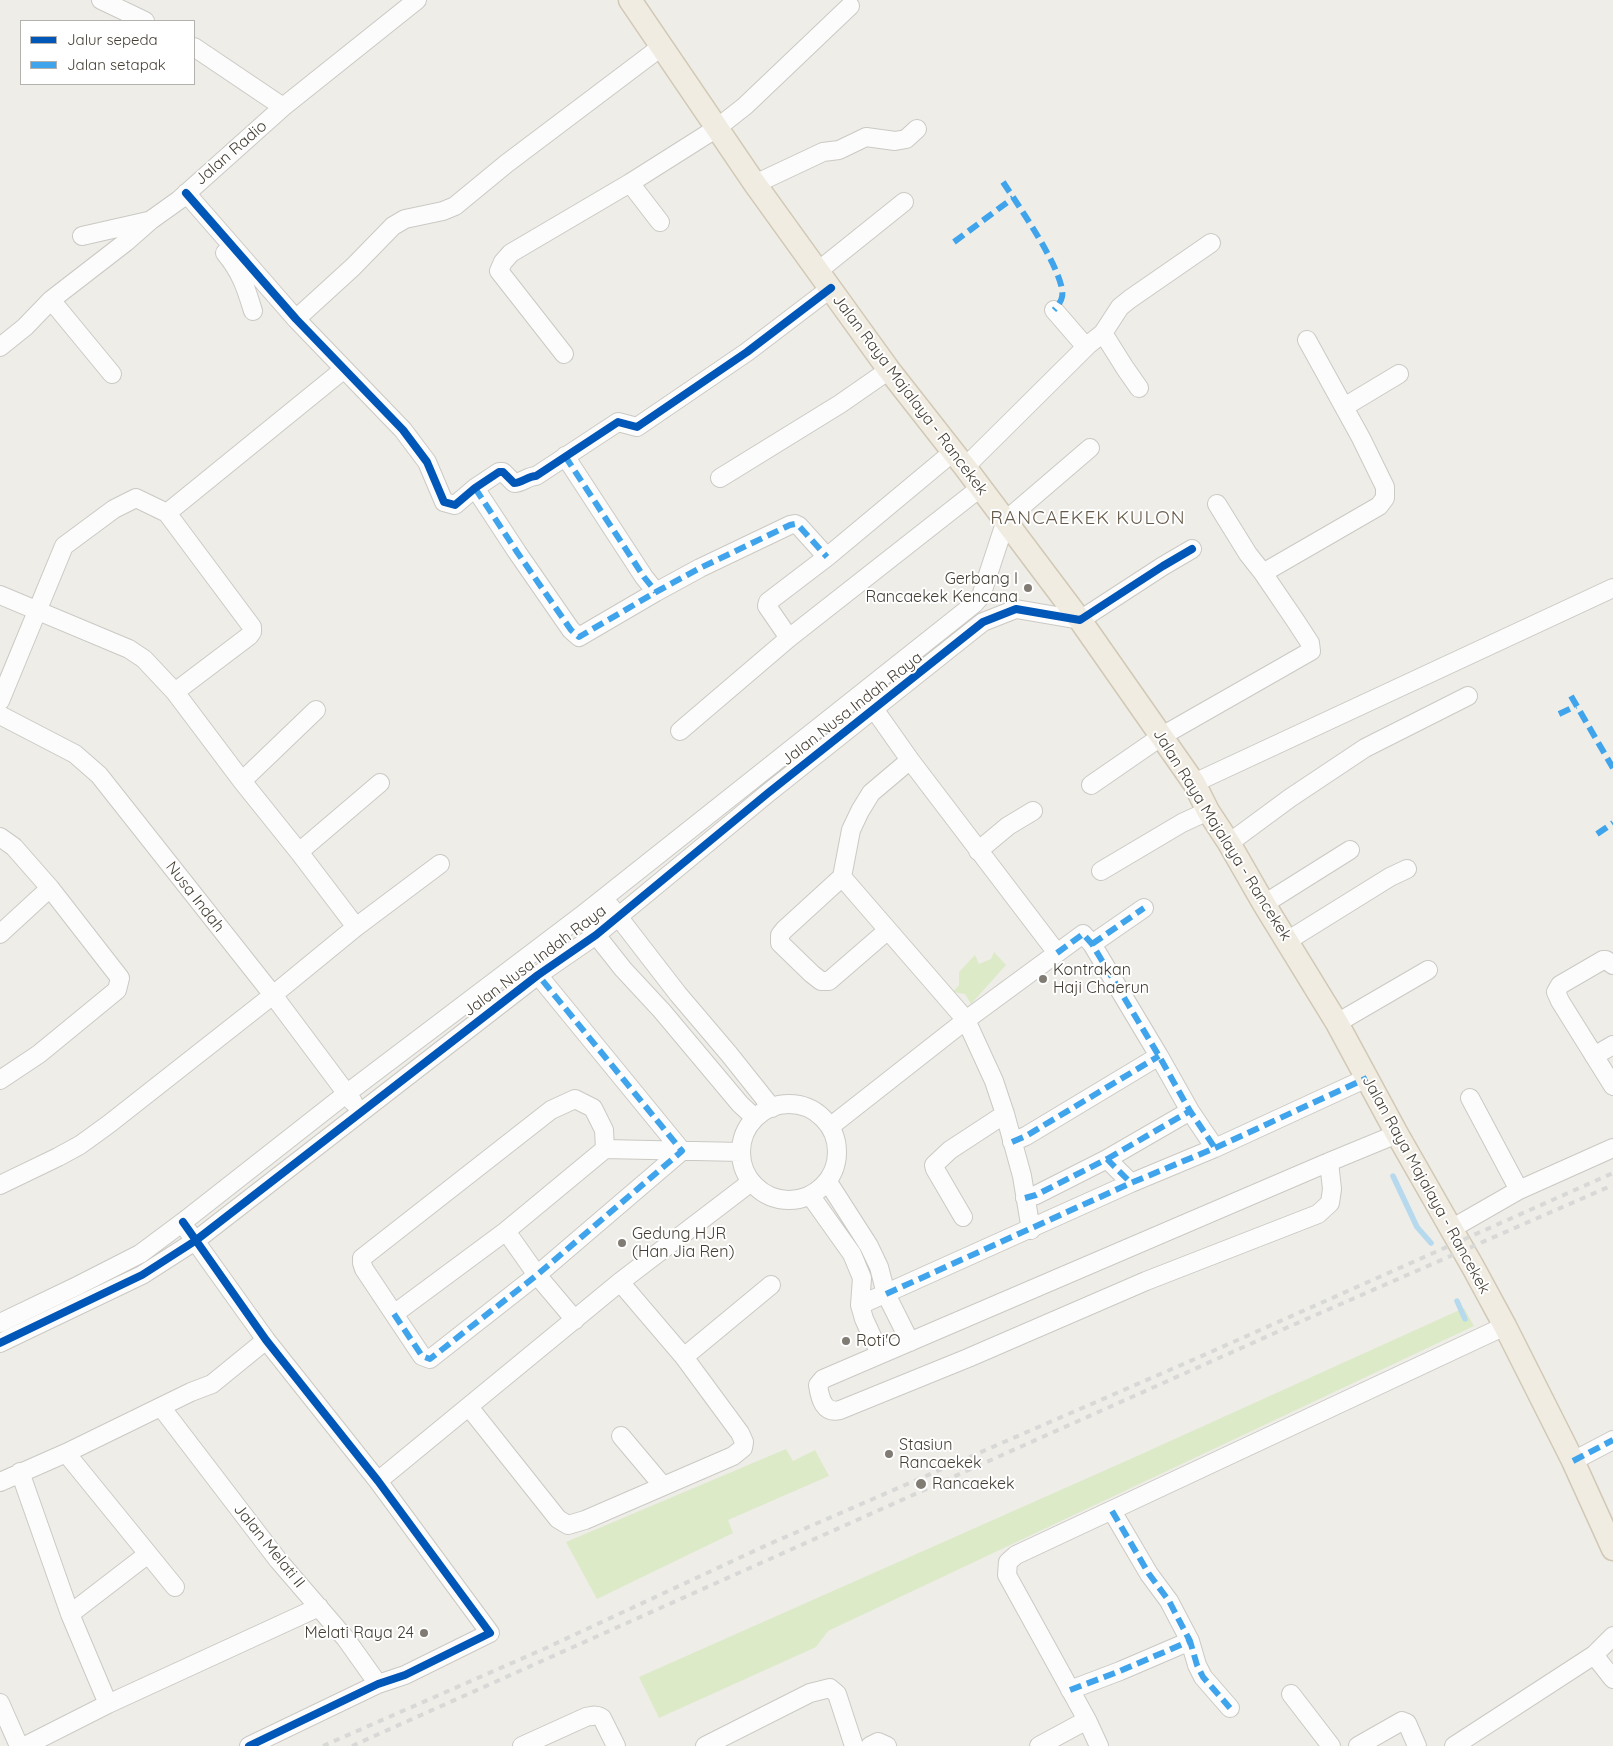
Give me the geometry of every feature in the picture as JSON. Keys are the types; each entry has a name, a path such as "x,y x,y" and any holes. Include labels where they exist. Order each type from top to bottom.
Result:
{"main road":[{"name":"Jalan Raya Majalaya - Rancekek","path":"630,0 755,184 824,280 889,370 1006,520 1080,620 1194,783 1208,811 1229,842 1264,904 1337,1023 1505,1326 1573,1461 1613,1549"}],"street":[{"path":"101,0 143,20"},
{"name":"Jalan Radio","path":"0,347 25,327 51,300 126,242 182,196 283,107 417,0"},
{"path":"564,354 499,271 503,262 511,253 630,183 717,128 745,106 850,6"},
{"path":"296,319 354,267 393,226 405,219 443,211 455,206 514,158 661,47"},
{"path":"195,48 283,107"},
{"path":"755,184 823,152 840,150 866,137 895,141 906,139 916,129"},
{"path":"630,183 660,222"},
{"path":"182,196 343,370 403,430 428,462 444,502 455,505 475,488 499,472 502,472 514,483 518,483 529,476 536,476 618,422 637,426 747,352 904,202"},
{"path":"182,196 233,263 244,282 253,311"},
{"path":"82,236 151,220"},
{"path":"789,638 766,605 827,557 959,460 1103,333 1120,307 1211,243"},
{"path":"51,300 112,374"},
{"path":"1054,310 1086,347"},
{"path":"1103,333 1139,388"},
{"path":"1264,573 1379,506 1385,498 1385,487 1307,340"},
{"path":"167,513 343,370"},
{"path":"720,478 840,404 889,370"},
{"path":"1344,407 1399,374"},
{"path":"1006,520 1090,448"},
{"path":"565,456 644,577 656,592"},
{"path":"475,488 517,552 579,637 700,568 795,524 827,557"},
{"path":"680,731 789,638 980,488"},
{"path":"0,701 64,546 114,509 136,498 167,513 252,627 252,632 249,636 175,692"},
{"path":"1091,785 1162,736 1311,651 1310,643 1264,573 1248,554 1217,504"},
{"name":"Jalan Nusa Indah Raya","path":"0,1322 78,1286 140,1254 346,1094 582,916 974,604 981,596 1006,520"},
{"path":"1080,620 1192,549"},
{"path":"1194,783 1613,588"},
{"path":"0,595 130,649 144,659 175,692 356,927"},
{"name":"Jalan Nusa Indah Raya","path":"0,1344 142,1275 194,1241 538,975 596,934 768,793 983,622 1016,609 1080,620"},
{"path":"1229,842 1290,798 1366,748 1468,696"},
{"path":"242,781 316,710"},
{"path":"874,710 978,851 1057,953"},
{"name":"Nusa Indah","path":"0,715 75,754 98,775 273,995 346,1094 362,1111"},
{"path":"888,930 829,981 822,981 812,974 780,943 780,935 784,930 842,877 851,830 871,793 910,760"},
{"path":"755,777 768,793"},
{"path":"299,852 380,783"},
{"path":"978,851 1008,826 1033,811"},
{"path":"1101,870 1182,823 1208,811"},
{"path":"0,837 14,847 50,888 120,978 117,990 39,1054 0,1080"},
{"path":"1264,904 1350,850"},
{"path":"0,1185 80,1145 273,995 356,927 440,864"},
{"path":"1287,941 1390,877 1407,869"},
{"path":"842,877 966,1020 991,1074 1005,1114 1022,1176 1031,1230"},
{"path":"0,934 50,888"},
{"path":"603,898 678,994 772,1108"},
{"path":"1092,944 1144,908"},
{"path":"582,916 623,969 662,1011 740,1104 755,1118"},
{"path":"830,1126 966,1020 1083,934 1092,944 1190,1111 1215,1148"},
{"path":"1613,965 1603,960 1560,985 1556,992 1613,1086"},
{"path":"1337,1023 1428,970"},
{"path":"538,975 682,1152"},
{"path":"1594,1056 1613,1045"},
{"path":"1012,1142 1026,1136 1159,1056"},
{"path":"860,1305 1031,1230 1130,1183 1215,1148 1367,1078"},
{"path":"1470,1098 1519,1190"},
{"path":"605,1149 604,1130 594,1108 575,1099 551,1110 362,1258 364,1269 422,1356 430,1359 537,1275 682,1152"},
{"path":"782,1104 796,1104 810,1108 821,1115 830,1126 836,1139 836,1166 828,1182 810,1195 796,1200 779,1200 764,1193 751,1182 743,1168 741,1152 744,1135 755,1118 782,1104"},
{"path":"1025,1198 1036,1195 1107,1159 1190,1111"},
{"path":"963,1217 934,1165 950,1150 1005,1114"},
{"path":"1329,1162 1332,1189 1330,1203 1318,1214 1146,1281 968,1358 840,1410 833,1412 828,1409 819,1392 818,1385 823,1378 910,1342 1329,1162 1397,1134"},
{"path":"1451,1229 1519,1190 1613,1148"},
{"path":"394,1314 506,1231 605,1149 741,1152"},
{"path":"1107,1159 1130,1183"},
{"path":"378,1481 620,1282 751,1182"},
{"path":"828,1182 869,1246 879,1267 886,1294 910,1342"},
{"path":"810,1195 852,1254 862,1278 860,1305 880,1354"},
{"path":"182,1222 266,1340 378,1481 490,1633 405,1675 378,1684 249,1746"},
{"path":"506,1231 537,1275 575,1320"},
{"path":"469,1407 558,1519 568,1525 585,1520 733,1456 743,1448 744,1442 740,1433 684,1357 620,1282"},
{"path":"684,1357 771,1285"},
{"path":"1099,1746 1087,1720 1007,1575 1008,1562 1016,1555 1505,1326"},
{"path":"0,1482 212,1384 266,1340"},
{"name":"Jalan Melati II","path":"161,1407 278,1560 346,1639 378,1684"},
{"path":"621,1436 663,1486"},
{"path":"1573,1461 1613,1440"},
{"path":"66,1453 175,1587"},
{"path":"20,1472 70,1614 108,1704"},
{"path":"1112,1511 1150,1574 1169,1600 1190,1641 1197,1665 1203,1677 1230,1708"},
{"path":"70,1614 148,1554"},
{"path":"25,1746 108,1704 319,1607"},
{"path":"1454,1746 1594,1654 1613,1636"},
{"path":"1070,1690 1190,1641"},
{"path":"1594,1654 1613,1679"},
{"path":"705,1746 810,1693 830,1688 837,1694 854,1746"},
{"path":"1291,1694 1331,1746"},
{"path":"0,1703 19,1746"},
{"path":"522,1746 594,1715 599,1715 616,1746"},
{"path":"1039,1746 1087,1720"},
{"path":"1358,1746 1402,1721 1407,1723 1418,1746"},
{"path":"870,1746 878,1742 887,1746"}],"green space":[{"path":"994,952 1006,965 971,1004 965,994 953,992 959,985 959,972 975,955 979,964 991,959"},
{"path":"1464,1308 1474,1326 828,1631 816,1647 659,1718 639,1677 1135,1457"},
{"path":"786,1449 793,1461 815,1450 829,1476 728,1520 733,1533 597,1599 566,1542"}],"waterway":[{"path":"1393,1176 1417,1227 1431,1243"},
{"path":"1457,1301 1465,1319"}],"railway":[{"path":"323,1746 546,1648 767,1545 1195,1359 1613,1173"},
{"path":"352,1746 1286,1328 1613,1185"}],"marked path":[{"path":"1003,182 1029,221 1057,273 1062,297 1054,310"},
{"path":"954,242 1013,198"},
{"path":"565,456 644,577 656,592"},
{"path":"475,488 571,630 579,637 700,568 790,525 795,524 799,526 827,557"},
{"path":"1571,696 1613,768"},
{"path":"1559,714 1576,706"},
{"path":"1597,834 1613,823"},
{"path":"1092,944 1144,908"},
{"path":"1057,953 1083,934 1092,944 1190,1111 1215,1148"},
{"path":"394,1314 422,1356 430,1359 537,1275 682,1151 538,975"},
{"path":"1012,1142 1026,1136 1159,1056"},
{"path":"886,1294 1131,1183 1215,1148 1367,1078"},
{"path":"1107,1159 1190,1111"},
{"path":"1025,1198 1036,1195 1107,1159 1131,1183"},
{"path":"1573,1461 1613,1440"},
{"path":"1112,1511 1149,1574 1169,1601 1190,1641"},
{"path":"1070,1690 1190,1641 1197,1665 1203,1677 1230,1708"}],"cycle path":[{"path":"186,193 296,319 403,430 427,462 444,502 455,505 475,488 499,472 503,472 514,483 520,482 536,476 618,422 637,427 747,352 831,288"},
{"path":"0,1343 142,1275 195,1241 538,975 596,935 768,793 983,622 1016,609 1080,620 1192,549"},
{"path":"183,1222 266,1340 378,1481 490,1633 405,1675 378,1684 249,1746"}],"place":[{"name":"Gerbang I Rancaekek Kencana","path":"1028,588"},
{"name":"Kontrakan Haji Chaerun","path":"1043,979"},
{"name":"Gedung HJR (Han Jia Ren)","path":"622,1243"},
{"name":"Roti'O","path":"846,1341"},
{"name":"Stasiun Rancaekek","path":"889,1454"},
{"name":"Rancaekek","path":"921,1484"},
{"name":"Melati Raya 24","path":"424,1633"}],"district":[{"name":"RANCAEKEK KULON","path":"1088,518"}]}
